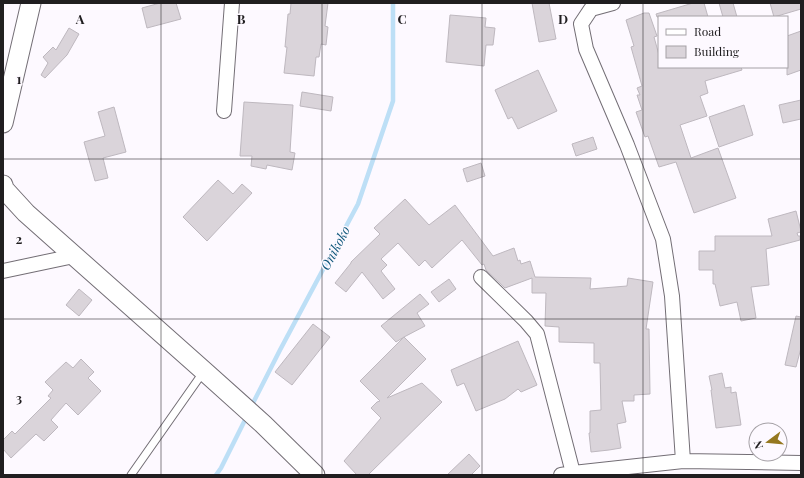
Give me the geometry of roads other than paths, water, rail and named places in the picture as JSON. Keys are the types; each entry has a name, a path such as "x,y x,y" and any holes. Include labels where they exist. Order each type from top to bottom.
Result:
{"main road":[{"path":"3,123 31,3"},
{"path":"3,185 4,189 26,213 263,424 315,475"}],"street":[{"path":"224,111 232,3"},
{"path":"613,3 591,9 581,24 586,49 627,144 663,239 672,296 683,461"},
{"path":"3,271 74,256"},
{"path":"481,277 526,321 537,334 567,474 601,472 683,461 801,463"}],"lane":[{"path":"131,475 204,371"}],"waterway":[{"name":"Onikoko","path":"251,407 358,204 393,101 393,3"},
{"name":"Onikoko","path":"216,475 247,416"}]}
